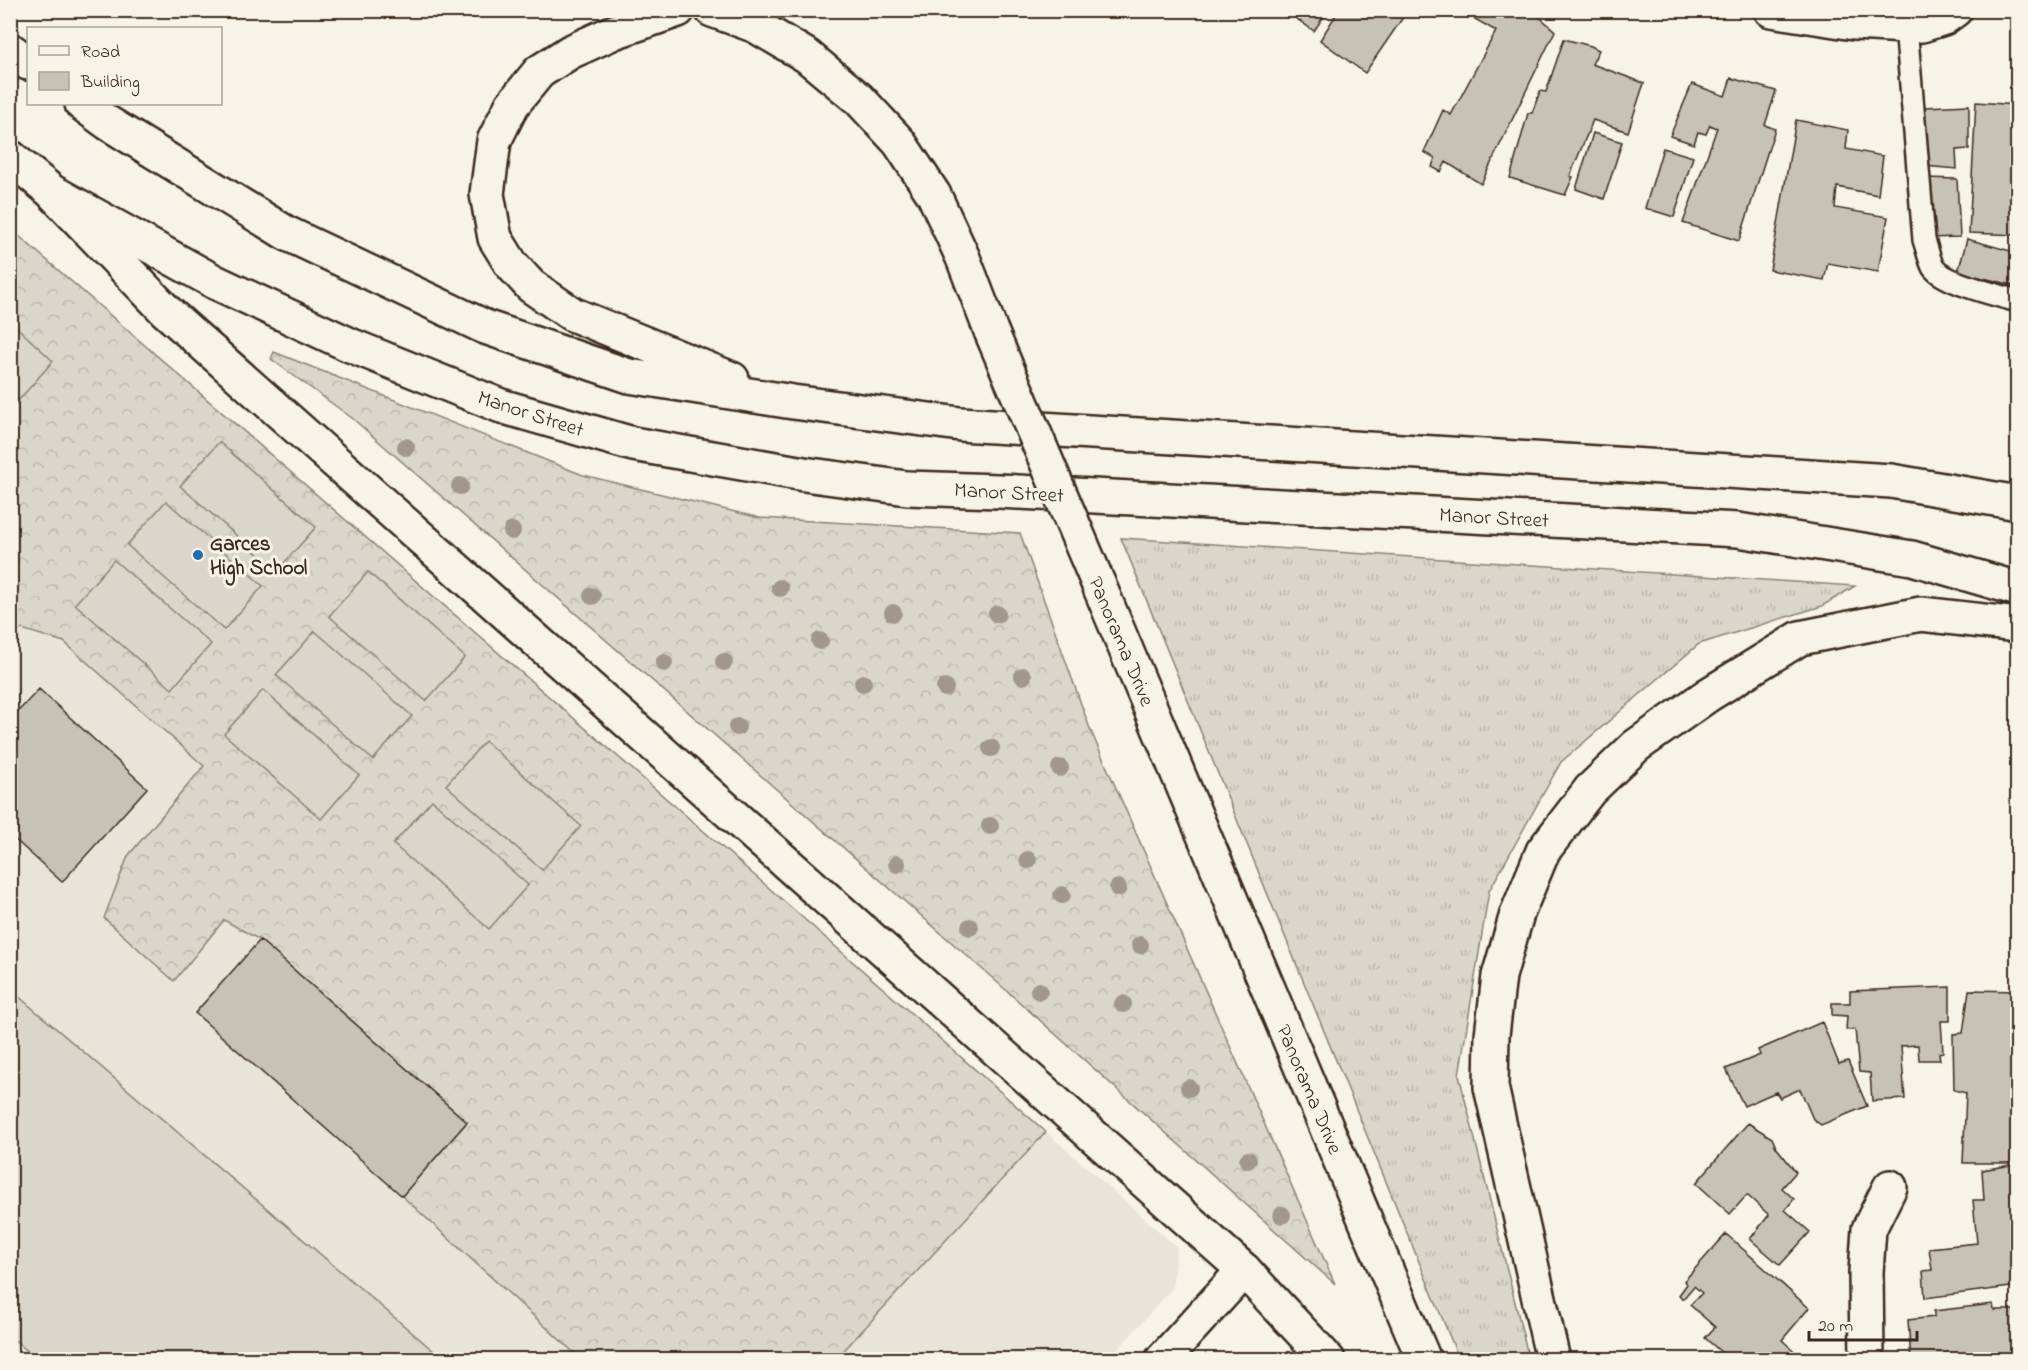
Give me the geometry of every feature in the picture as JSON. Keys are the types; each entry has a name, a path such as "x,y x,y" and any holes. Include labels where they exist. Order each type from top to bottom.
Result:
{"main road":[{"path":"678,10 614,32 570,52 538,72 525,88 512,105 494,141 487,194 495,238 511,264 531,286 572,314 793,402"},
{"name":"Panorama Drive","path":"712,10 756,26 807,56 859,99 899,142 934,195 963,258 991,331 1424,1359"},
{"path":"1771,10 1854,23 1906,26 1922,25 1944,18 1955,10"},
{"path":"10,50 27,62"},
{"path":"83,105 108,123 286,233 485,327 629,376 793,402 960,424 1891,481 2018,503"},
{"path":"10,157 51,191 166,311 1244,1269 1328,1359"},
{"name":"Manor Street","path":"51,191 215,282 350,345 501,406 633,444 804,474 907,488 1738,530 1912,558 2018,589"},
{"path":"1553,1359 1491,1087 1492,1035 1499,976 1517,914 1543,851 1590,790 1636,746 1708,694 1800,638 1921,614 2018,625"},
{"path":"1867,1359 1866,1272 1869,1229 1890,1187"},
{"path":"1162,1359 1244,1269"}],"lane":[{"path":"1906,26 1924,240 1934,268 1939,273 1962,284 2018,301"}],"shaded area":[{"name":"Garces High School","path":"10,229 761,881 1177,1247 1172,1289 1109,1359 11,1359"}],"green space":[{"name":"Garces High School","path":"11,229 1046,1132 836,1359 581,1359 402,1196 467,1122 260,940 224,920 174,981 104,918 128,856 204,766 64,642 22,629 11,635"},
{"path":"11,322 53,361 11,409"},
{"path":"274,352 583,475 760,518 1020,533 1090,729 1335,1284 1006,990 352,418 271,359"},
{"path":"219,442 316,527 277,571 180,486"},
{"path":"166,501 263,586 224,630 127,545"},
{"path":"1121,538 1855,586 1822,606 1699,644 1561,762 1489,891 1459,1075 1529,1359 1459,1359"},
{"path":"114,560 211,644 172,689 75,604"},
{"path":"368,572 465,657 426,701 329,616"},
{"path":"315,631 412,716 373,760 276,675"},
{"path":"263,690 359,775 321,819 224,734"},
{"path":"485,741 581,826 542,870 446,785"},
{"path":"432,800 528,885 489,929 393,844"},
{"path":"11,990 443,1359 37,1359 11,1337"}],"building":[{"path":"1288,10 1328,10 1314,31 1287,12"},
{"path":"1339,10 1408,10 1365,73 1320,40"},
{"path":"1470,10 1532,10 1555,31 1481,184 1446,162 1441,172 1432,167 1435,158 1424,152 1443,110 1451,115 1496,31 1468,15"},
{"path":"1564,39 1599,50 1592,64 1644,83 1628,132 1593,120 1570,176 1573,177 1565,195 1510,178 1528,113 1532,113 1540,91 1546,92"},
{"path":"1731,78 1776,91 1765,125 1775,129 1739,241 1683,223 1717,128 1710,125 1706,134 1698,132 1694,144 1670,136 1692,84 1725,96"},
{"path":"1976,102 2018,105 2018,235 1969,233"},
{"path":"1969,105 1969,149 1956,150 1957,169 1924,166 1925,107"},
{"path":"1796,120 1848,130 1846,149 1883,156 1878,195 1837,187 1835,208 1888,217 1878,272 1828,263 1824,280 1770,270"},
{"path":"1593,133 1622,142 1604,199 1576,189"},
{"path":"1663,148 1693,157 1674,217 1645,208"},
{"path":"1926,178 1957,179 1960,237 1926,238"},
{"path":"1967,239 2018,253 2017,286 1958,272"},
{"path":"39,689 147,788 62,882 10,835 10,720"},
{"path":"260,940 467,1122 402,1196 195,1013"},
{"path":"1950,987 1950,1021 1941,1021 1943,1052 1939,1053 1940,1060 1919,1060 1918,1045 1901,1046 1905,1099 1872,1101 1870,1073 1859,1072 1855,1029 1846,1030 1847,1016 1832,1015 1832,1003 1850,1003 1850,991"},
{"path":"1969,990 2018,991 2018,1163 1963,1163 1966,1093 1954,1090 1953,1034 1963,1033"},
{"path":"1822,1022 1839,1064 1848,1061 1867,1106 1821,1125 1813,1119 1800,1089 1780,1098 1776,1092 1744,1106 1726,1069 1760,1055 1758,1050"},
{"path":"1748,1123 1772,1138 1776,1147 1796,1172 1782,1188 1794,1199 1785,1210 1810,1232 1780,1265 1750,1239 1769,1215 1747,1195 1730,1214 1696,1183"},
{"path":"2018,1164 2018,1286 1925,1298 1923,1271 1932,1270 1929,1248 1977,1243 1973,1200 1984,1200 1982,1170"},
{"path":"1726,1234 1809,1308 1782,1340 1804,1360 1730,1360 1705,1338 1715,1327 1690,1305 1702,1293 1694,1286 1683,1299 1679,1295 1687,1284 1684,1281"},
{"path":"1993,1304 1994,1310 2018,1310 2018,1360 1911,1360 1908,1320 1934,1317 1934,1311"}],"place":[{"name":"Garces High School","path":"198,555"}]}
